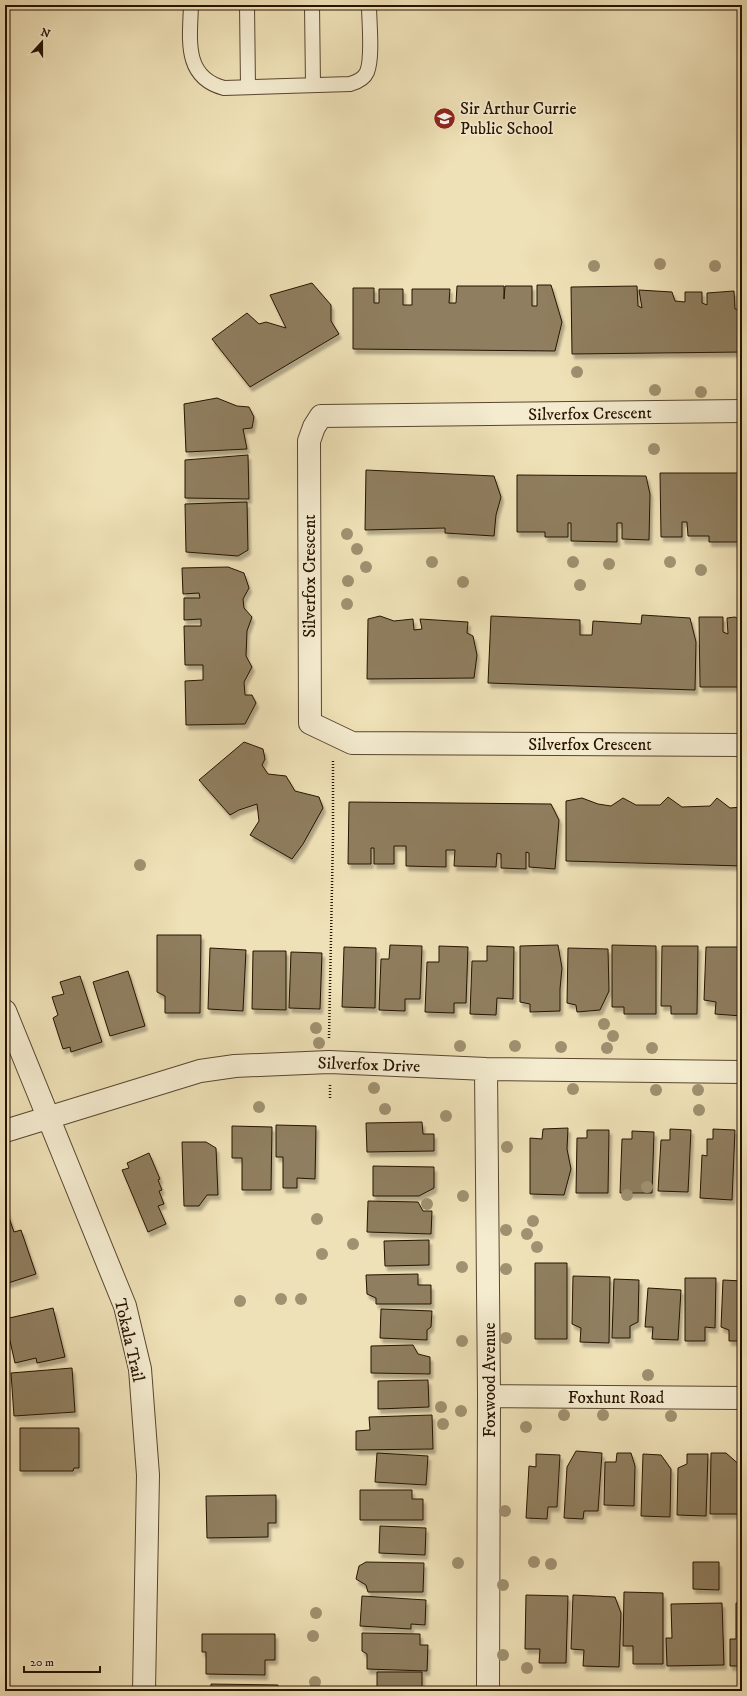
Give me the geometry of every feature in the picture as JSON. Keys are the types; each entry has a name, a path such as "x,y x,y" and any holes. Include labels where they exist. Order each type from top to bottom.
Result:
{"street":[{"name":"Silverfox Crescent","path":"742,411 321,416 314,426 309,441 310,723 352,744 742,745"},
{"name":"Tokala Trail","path":"5,1011 125,1306 140,1369 148,1475 144,1691"},
{"name":"Silverfox Drive","path":"5,1131 49,1119 200,1072 242,1066 329,1062 486,1069 742,1072"},
{"name":"Foxwood Avenue","path":"486,1069 489,1396 488,1691"},
{"name":"Foxhunt Road","path":"489,1396 742,1398"}],"lane":[{"path":"191,5 190,44 193,61 200,76 212,85 224,88 350,84 360,80 367,72 369,62 369,5"},
{"path":"247,5 248,87"},
{"path":"312,5 313,85"}],"path":[{"path":"330,1100 329,1062 334,734"}],"building":[{"path":"312,283 331,305 331,321 339,334 250,387 212,339 247,313 259,324 266,322 286,328 270,295"},
{"path":"537,285 551,285 562,322 555,351 353,349 353,288 374,288 374,303 379,303 379,289 403,289 403,305 412,305 412,289 450,289 449,303 456,303 457,286 504,286 504,299 505,286 532,286 532,306 537,306"},
{"path":"637,286 638,306 642,308 639,290 672,292 675,301 685,302 685,292 702,292 702,303 707,305 707,293 734,291 735,309 741,310 740,293 742,293 742,352 572,354 571,287"},
{"path":"217,398 237,406 249,407 254,417 252,428 243,429 247,449 186,452 184,404"},
{"path":"248,455 249,499 185,498 185,460"},
{"path":"366,470 494,476 501,497 496,515 494,536 445,533 445,528 365,530"},
{"path":"660,473 742,473 742,542 709,542 709,536 688,536 687,522 682,522 682,537 661,537"},
{"path":"517,475 646,476 650,494 649,540 622,539 622,523 617,523 617,542 571,541 571,523 568,523 568,537 545,537 545,532 517,532"},
{"path":"247,502 248,550 238,556 186,552 185,504"},
{"path":"228,567 244,573 249,588 243,599 244,608 252,617 247,631 246,656 252,667 244,682 245,695 252,695 256,703 245,724 186,725 185,681 203,680 203,665 185,665 184,626 201,626 201,619 184,620 184,598 200,598 199,593 183,594 182,568"},
{"path":"642,615 690,618 696,642 695,690 488,683 491,616 580,620 580,635 592,635 593,621 641,624"},
{"path":"380,616 394,621 413,619 414,630 422,629 420,619 468,622 467,633 473,636 477,655 474,678 367,679 368,619"},
{"path":"699,617 723,617 723,632 728,634 727,618 735,617 742,621 742,687 700,687"},
{"path":"244,742 263,749 265,759 262,765 268,774 286,776 295,791 319,797 323,808 303,844 292,859 250,835 259,821 257,804 239,810 230,815 199,780"},
{"path":"668,797 682,807 710,806 717,798 730,808 742,807 742,866 566,861 566,801 582,798 598,804 611,806 623,798 636,805 660,805"},
{"path":"349,802 551,804 559,820 555,869 529,867 529,853 526,852 526,869 501,868 501,854 497,853 496,867 454,866 455,850 446,850 446,867 406,866 406,846 394,846 394,864 374,864 374,848 371,848 371,864 348,864"},
{"path":"157,935 201,935 200,1013 165,1013 165,996 157,992"},
{"path":"390,945 422,946 420,999 405,999 405,1011 379,1010 381,959 389,959"},
{"path":"558,945 562,968 560,1011 530,1012 530,1004 520,1002 520,946"},
{"path":"612,945 656,946 656,1014 624,1014 624,1007 612,1007"},
{"path":"439,946 468,947 466,1003 454,1003 454,1013 425,1012 427,962 439,962"},
{"path":"487,946 514,947 513,999 497,998 496,1015 470,1014 472,961 487,961"},
{"path":"662,946 698,946 697,1014 671,1014 671,1006 661,1006"},
{"path":"344,947 376,948 375,1008 342,1007"},
{"path":"706,947 742,947 742,1016 715,1014 716,1002 704,1000"},
{"path":"210,948 246,950 243,1011 208,1009"},
{"path":"568,948 608,949 609,991 600,1010 577,1012 576,1005 567,1003"},
{"path":"253,951 286,951 286,1010 252,1009"},
{"path":"291,952 322,953 320,1009 289,1008"},
{"path":"128,971 145,1026 110,1036 93,982"},
{"path":"80,976 102,1042 71,1052 70,1047 63,1049 53,1018 58,1015 52,997 64,994 60,982"},
{"path":"422,1122 423,1134 434,1134 434,1151 367,1152 366,1123"},
{"path":"276,1125 316,1126 315,1179 297,1178 297,1188 283,1188 283,1157 276,1157"},
{"path":"232,1126 272,1127 271,1190 242,1190 242,1158 232,1158"},
{"path":"568,1128 567,1149 571,1169 564,1195 530,1194 530,1138 542,1139 543,1129"},
{"path":"670,1129 691,1130 688,1192 658,1191 661,1140 670,1140"},
{"path":"713,1129 735,1130 732,1200 700,1198 702,1155 707,1156 707,1139 713,1139"},
{"path":"587,1130 609,1130 608,1193 576,1193 577,1138 587,1138"},
{"path":"632,1131 654,1132 652,1193 620,1193 622,1139 632,1139"},
{"path":"182,1142 206,1142 216,1148 218,1195 207,1195 199,1206 184,1206"},
{"path":"149,1153 160,1179 158,1180 162,1190 159,1191 164,1204 158,1206 166,1224 148,1232 122,1170 129,1168 127,1163"},
{"path":"373,1166 434,1167 434,1188 419,1196 373,1196"},
{"path":"368,1201 418,1202 423,1211 432,1211 431,1234 367,1232"},
{"path":"5,1206 14,1232 21,1230 36,1274 5,1284"},
{"path":"429,1240 429,1265 385,1266 384,1241"},
{"path":"535,1263 567,1263 567,1339 535,1339"},
{"path":"418,1274 418,1285 431,1285 431,1304 376,1304 376,1298 367,1294 366,1275"},
{"path":"573,1276 610,1277 609,1343 580,1342 581,1328 572,1324"},
{"path":"685,1278 716,1278 715,1328 705,1327 705,1341 685,1341"},
{"path":"614,1279 639,1280 638,1322 630,1326 630,1338 612,1338"},
{"path":"723,1280 742,1281 742,1341 729,1341 729,1330 721,1327"},
{"path":"648,1288 681,1290 678,1340 652,1339 653,1327 645,1327"},
{"path":"53,1308 65,1357 37,1363 36,1358 15,1363 5,1319"},
{"path":"381,1309 432,1311 431,1327 427,1330 427,1340 380,1338"},
{"path":"413,1345 418,1354 430,1357 430,1374 371,1373 371,1346"},
{"path":"72,1368 75,1412 14,1416 11,1373"},
{"path":"428,1380 429,1407 378,1409 378,1381"},
{"path":"432,1415 433,1449 356,1450 356,1431 370,1430 369,1417"},
{"path":"20,1428 79,1428 79,1468 74,1468 73,1471 20,1471"},
{"path":"576,1451 602,1453 598,1511 584,1511 583,1519 564,1518 567,1467"},
{"path":"377,1453 428,1456 426,1485 375,1482"},
{"path":"617,1453 631,1453 635,1466 634,1506 604,1505 605,1462 616,1462"},
{"path":"711,1453 726,1453 742,1467 742,1514 710,1514"},
{"path":"536,1454 560,1455 557,1507 548,1507 547,1519 526,1518 529,1466 536,1467"},
{"path":"643,1454 661,1455 671,1469 670,1517 641,1516"},
{"path":"687,1454 708,1454 706,1516 677,1515 678,1468 687,1464"},
{"path":"360,1490 412,1490 412,1499 423,1499 423,1520 360,1520"},
{"path":"276,1495 276,1523 268,1523 268,1537 207,1538 206,1496"},
{"path":"380,1526 426,1528 425,1555 379,1553"},
{"path":"366,1562 424,1563 423,1592 368,1592 366,1585 356,1579 359,1566"},
{"path":"693,1562 719,1562 719,1590 693,1589"},
{"path":"624,1592 663,1593 663,1664 633,1664 633,1646 623,1646"},
{"path":"526,1595 568,1596 566,1663 539,1663 540,1649 525,1649"},
{"path":"573,1595 615,1597 621,1613 619,1667 583,1666 584,1650 571,1649"},
{"path":"362,1596 426,1600 425,1625 411,1624 411,1629 360,1626"},
{"path":"722,1603 724,1665 667,1666 666,1638 672,1638 671,1604"},
{"path":"736,1603 742,1603 742,1666 730,1666 730,1639 736,1639"},
{"path":"362,1633 420,1634 420,1645 428,1645 427,1671 367,1669 367,1654 362,1651"},
{"path":"202,1634 275,1634 275,1660 265,1660 265,1675 206,1674 206,1652 202,1652"},
{"path":"377,1672 422,1672 422,1691 377,1691"},
{"path":"211,1684 278,1685 278,1691 211,1691"}],"place":[{"name":"Sir Arthur Currie Public School","path":"445,118"}]}
